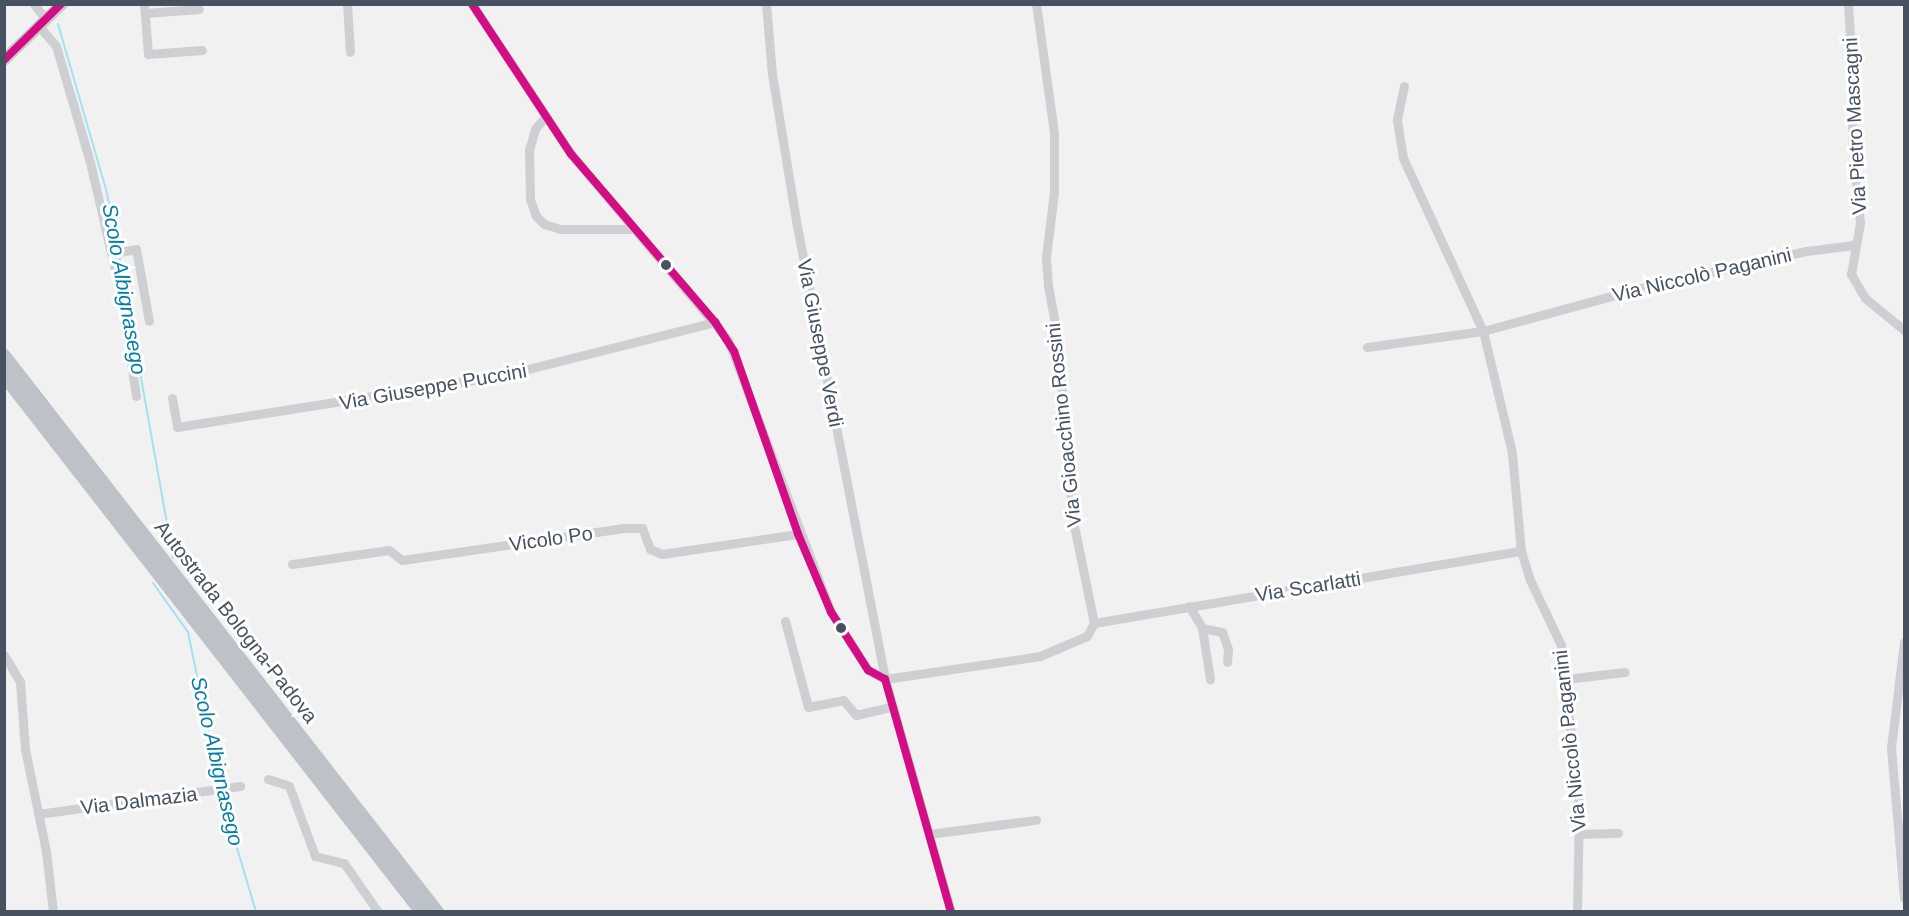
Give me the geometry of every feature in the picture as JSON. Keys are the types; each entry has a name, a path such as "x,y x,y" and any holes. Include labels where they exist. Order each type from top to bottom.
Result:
{"highway":[{"name":"Autostrada Bologna-Padova","path":"4,356 437,912"},
{"name":"Autostrada Bologna-Padova","path":"4,375 422,912"}],"main road":[{"path":"4,60 62,4"}],"street":[{"path":"34,4 56,46 116,252 136,396"},
{"path":"347,4 350,52"},
{"path":"472,4 544,118 632,229 715,322 744,373 798,534 841,632 868,670 885,679 1040,656 1087,636 1094,623"},
{"name":"Via Giuseppe Verdi","path":"766,4 772,74 792,203 885,679 951,912"},
{"name":"Via Gioacchino Rossini","path":"1036,4 1054,133 1054,192 1046,256 1048,286 1057,334 1073,521 1094,623"},
{"name":"Via Pietro Mascagni","path":"1848,4 1853,75 1852,140 1860,223 1854,245 1851,274 1858,291 1905,330"},
{"path":"199,9 145,9 148,54 202,50"},
{"name":"Via Niccolò Paganini","path":"1404,86 1397,120 1403,158 1483,331 1512,453 1521,551 1536,593 1558,633 1566,679 1580,834 1577,912"},
{"path":"544,118 535,129 529,150 530,199 536,216 544,224 560,229 632,229"},
{"name":"Via Niccolò Paganini","path":"1367,347 1483,331 1645,287 1806,251 1854,245"},
{"path":"116,252 136,249 149,321"},
{"name":"Via Giuseppe Puccini","path":"172,398 177,427 515,373 715,322"},
{"name":"Vicolo Po","path":"292,564 389,550 402,560 624,528 642,528 650,549 662,554 798,534"},
{"name":"Via Scarlatti","path":"1094,623 1521,551"},
{"path":"1189,606 1202,628 1210,679"},
{"path":"785,621 808,706 843,700 856,716 892,707"},
{"path":"1202,628 1222,632 1228,649 1227,662"},
{"path":"1905,642 1891,748 1905,898"},
{"path":"4,655 20,682 25,749 38,813 53,912"},
{"path":"1566,679 1625,672"},
{"path":"268,778 289,786 315,856 344,863 378,912"},
{"name":"Via Dalmazia","path":"38,813 240,786"},
{"path":"929,834 1036,820"},
{"path":"1580,834 1618,833"}],"waterway":[{"name":"Scolo Albignasego","path":"58,24 106,189 118,249"},
{"name":"Scolo Albignasego","path":"119,254 173,558"},
{"name":"Scolo Albignasego","path":"153,583 188,632 219,785"},
{"name":"Scolo Albignasego","path":"220,791 256,912"}],"transit line":[{"path":"4,60 61,4"},
{"path":"472,4 571,154 715,322 734,351 798,534 831,612 868,670 885,679 951,912"}]}
